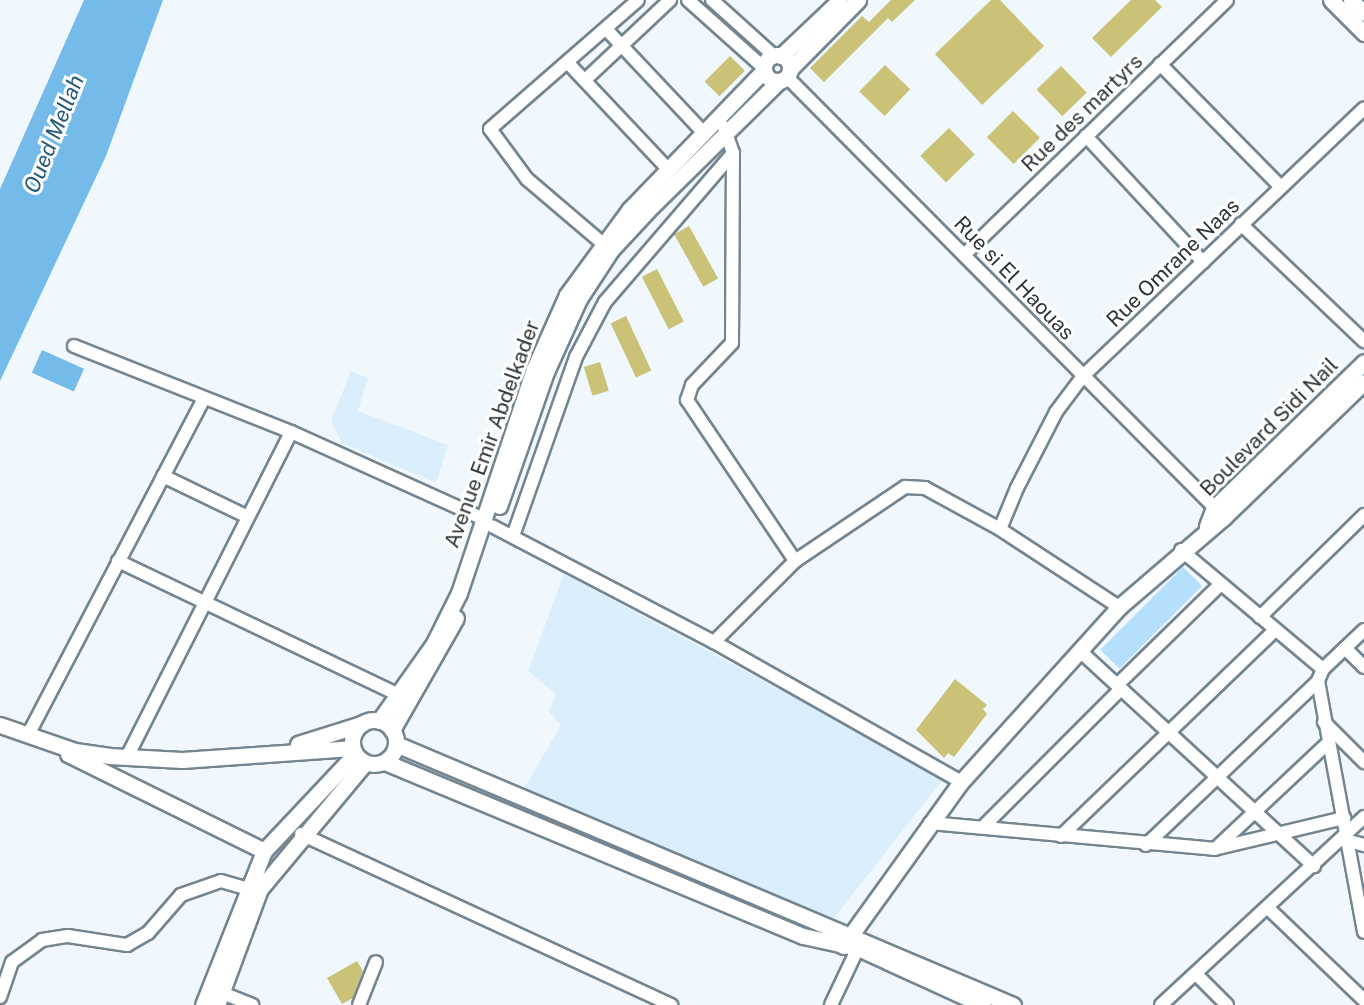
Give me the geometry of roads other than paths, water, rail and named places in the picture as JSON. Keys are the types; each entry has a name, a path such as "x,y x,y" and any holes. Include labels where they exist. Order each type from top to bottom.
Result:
{"main road":[{"name":"Avenue Emir Abdelkader","path":"385,762 394,737 447,639 488,523 546,372 579,299 611,250 840,0"},
{"name":"Avenue Emir Abdelkader","path":"777,68 858,0"},
{"path":"1331,0 1364,33"},
{"path":"1351,0 1364,13"},
{"name":"Avenue Emir Abdelkader","path":"379,721 399,695 459,592 488,523 549,332 601,242 668,169 705,134 724,126"},
{"name":"Boulevard Sidi Nail","path":"1181,550 1207,526 1364,362"},
{"name":"Boulevard Sidi Nail","path":"1219,512 1364,382"},
{"path":"850,942 930,823 961,782 1119,607 1181,550"},
{"path":"278,751 361,724 379,721 394,737 818,926 983,1005"},
{"path":"203,1005 215,996 260,889 357,755 361,724"},
{"path":"0,725 75,751 127,757 182,760 278,751 357,755 385,762 803,936 850,942 1013,1005"},
{"path":"28,735 264,851"},
{"path":"215,996 246,888 264,851 357,755"}],"street":[{"path":"601,242 527,179 490,129 638,0"},
{"path":"585,80 670,0"},
{"path":"688,0 777,68"},
{"path":"712,0 777,68"},
{"name":"Rue des martyrs","path":"964,255 1227,0"},
{"path":"606,29 705,134"},
{"path":"568,63 668,169"},
{"path":"1160,64 1280,186"},
{"name":"Rue si El Haouas","path":"777,68 1219,512"},
{"name":"Rue Omrane Naas","path":"1000,530 1056,412 1083,376 1364,108"},
{"path":"724,126 733,153 732,343 692,385 687,400 795,561"},
{"path":"1086,136 1203,262"},
{"path":"513,536 576,357 605,302 733,153"},
{"path":"1241,224 1364,340"},
{"path":"74,346 291,432 488,523 714,642 961,782"},
{"path":"28,735 204,398"},
{"path":"127,757 291,432"},
{"path":"163,476 248,517"},
{"path":"714,642 795,561 914,486 1000,530 1119,607"},
{"path":"1260,617 1364,515"},
{"path":"1181,550 1323,669"},
{"path":"118,561 399,695"},
{"path":"983,827 1221,584"},
{"path":"1061,836 1275,630"},
{"path":"1146,845 1318,681 1323,669 1364,630"},
{"path":"1345,648 1364,667"},
{"path":"1080,651 1314,866"},
{"path":"1318,681 1364,929"},
{"path":"1324,722 1364,762"},
{"path":"1214,849 1328,744"},
{"path":"1161,1005 1198,976 1314,866 1348,837 1364,817"},
{"path":"930,823 1146,845 1214,849 1281,836 1344,818"},
{"path":"301,834 671,1005"},
{"path":"1348,837 1364,845"},
{"path":"0,997 12,962 36,942 68,936 127,945 148,933 181,895 221,881 246,888"},
{"path":"1269,909 1364,1000"},
{"path":"831,1005 850,942"},
{"path":"359,1005 376,962"},
{"path":"1198,976 1227,1005"},
{"path":"215,996 253,1005"}],"water":[{"name":"Oued Mellah","path":"84,0 163,0 106,156 0,381 0,189"},
{"path":"42,350 84,369 74,392 32,373"}]}
